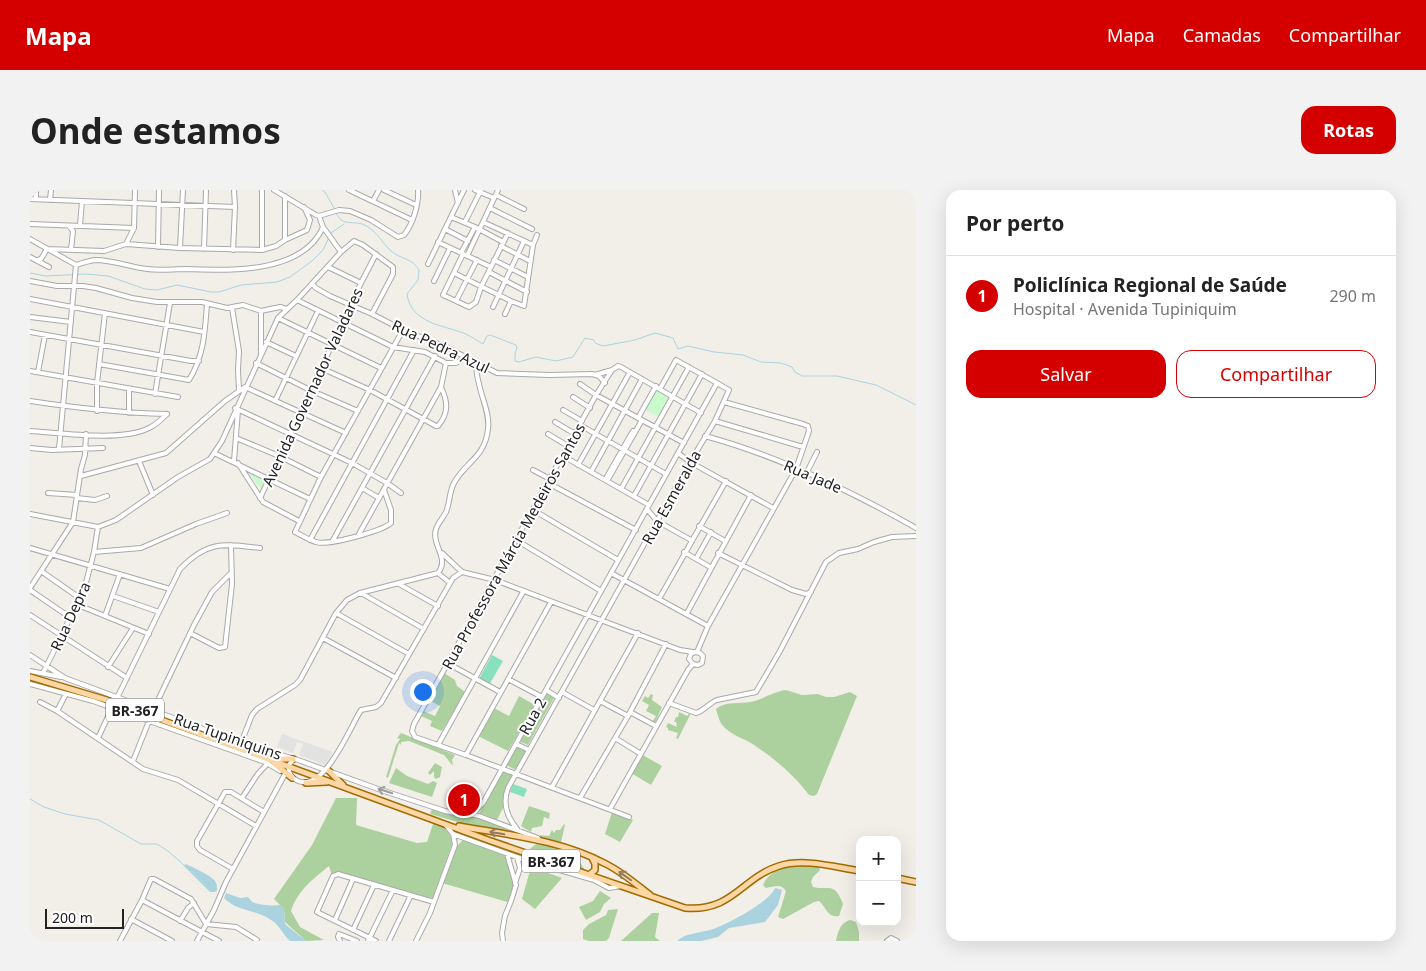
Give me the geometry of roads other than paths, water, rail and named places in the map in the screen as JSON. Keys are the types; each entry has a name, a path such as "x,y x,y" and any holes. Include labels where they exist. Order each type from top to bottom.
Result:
{"main road":[{"name":"BR-367","path":"30,677 110,701 240,746 267,761 288,766 345,786 498,843 685,908 706,908 727,900 770,870 790,864 810,864 856,870"},
{"path":"106,693 110,701"},
{"path":"267,761 294,759"},
{"path":"267,761 292,778"},
{"path":"328,771 345,786"},
{"path":"306,783 332,783"},
{"name":"BR-367","path":"445,823 545,841 614,868 656,899"},
{"path":"589,875 595,870 592,858"},
{"path":"901,879 916,882"}],"street":[{"path":"36,190 36,199"},
{"path":"50,200 51,190"},
{"path":"126,244 134,228 135,190"},
{"path":"158,247 159,190"},
{"path":"180,248 183,190"},
{"path":"204,249 206,190"},
{"path":"233,250 236,207 234,190"},
{"path":"262,190 262,250"},
{"path":"274,190 319,216 323,227 341,252"},
{"path":"349,190 412,220"},
{"path":"373,201 379,190"},
{"path":"384,190 416,205"},
{"path":"319,216 339,210 350,211 371,220 394,236 402,236 407,231 412,220 417,190"},
{"path":"455,190 458,203"},
{"path":"428,264 464,190"},
{"path":"498,190 479,230 443,295 469,307 473,306 508,233"},
{"path":"465,222 478,191 524,209"},
{"path":"285,196 285,240"},
{"path":"30,199 236,207"},
{"path":"80,225 82,201"},
{"path":"47,249 104,251 126,244 180,248 262,250 276,246 307,230 309,219 304,207"},
{"path":"490,208 532,229"},
{"path":"451,217 475,227 530,261"},
{"path":"483,222 533,245"},
{"path":"30,224 134,228"},
{"path":"69,226 72,231 71,250"},
{"path":"30,239 76,265 94,260 148,269 219,271 264,266 289,259 310,246 316,240 323,227"},
{"path":"464,254 475,227"},
{"path":"445,229 468,241"},
{"path":"454,273 511,301 525,305 530,261 537,235"},
{"path":"30,514 98,527 116,520 178,477 210,459 222,441 278,318 353,241 376,254 393,267 393,274 372,314"},
{"path":"493,307 524,241"},
{"path":"438,242 491,267"},
{"path":"434,281 450,248"},
{"path":"37,260 41,259 47,249"},
{"path":"361,283 376,254"},
{"path":"30,257 49,267"},
{"path":"456,302 476,260"},
{"path":"494,260 528,277"},
{"path":"59,449 76,265"},
{"name":"Avenida Governador Valadares","path":"261,500 299,412 361,283 328,267"},
{"path":"489,272 527,292"},
{"path":"30,281 49,285 90,287 139,300 170,303 191,302 232,308 243,305 260,311 280,307 288,308"},
{"name":"Rua Pedra Azul","path":"312,284 322,292 501,374 595,374 612,370 619,366 630,372"},
{"path":"30,299 204,332"},
{"path":"296,300 394,347 435,356 446,363 456,363 466,357"},
{"path":"505,314 511,301"},
{"path":"156,394 170,303"},
{"path":"99,364 189,380 199,361 207,304"},
{"path":"232,308 239,352 240,390"},
{"path":"260,311 261,353"},
{"path":"275,401 318,311"},
{"path":"97,411 97,383 105,313"},
{"path":"30,316 71,322"},
{"path":"278,318 381,368"},
{"path":"384,490 391,510 391,523 385,527 332,542 316,543 295,532 321,477 403,330"},
{"path":"30,332 199,361"},
{"path":"38,372 45,335"},
{"path":"266,342 296,356"},
{"path":"310,540 414,350"},
{"path":"332,542 435,356"},
{"path":"606,480 676,360 729,390 724,402 803,424 809,429 796,469 695,652 689,659"},
{"path":"438,573 443,562 442,553 436,540 436,531 446,513 450,492 458,476 479,455 488,430 488,419 479,384 476,361"},
{"path":"256,363 358,411"},
{"path":"358,535 441,387 446,363"},
{"path":"621,489 689,367"},
{"path":"321,368 370,390 436,426 442,420 447,404 441,387"},
{"name":"Rua Professora Márcia Medeiros Santos","path":"438,745 415,737 412,731 414,724 596,395 612,370"},
{"path":"30,371 178,397"},
{"path":"578,465 630,372 701,413"},
{"path":"595,374 605,383"},
{"path":"634,496 702,374"},
{"path":"591,472 642,378"},
{"name":"Rua 2","path":"472,814 483,803 717,383"},
{"path":"580,384 596,395 684,443"},
{"path":"81,476 162,455 170,451 240,390 246,387"},
{"path":"246,387 346,433"},
{"path":"129,389 129,413"},
{"path":"572,397 590,408"},
{"path":"30,401 97,411 167,414 150,428 136,433 115,435 30,431"},
{"name":"Rua Esmeralda","path":"519,831 511,821 506,810 506,795 516,774 724,402"},
{"path":"237,409 334,454 402,493"},
{"path":"237,409 236,462 261,500 300,521"},
{"path":"563,410 595,434 666,474"},
{"path":"715,421 803,447"},
{"path":"555,422 575,434"},
{"path":"72,618 30,589 73,522 86,434"},
{"path":"548,434 568,446"},
{"name":"Rua Jade","path":"705,436 806,472 849,491 916,528"},
{"path":"236,438 279,456 321,477"},
{"path":"30,448 103,448"},
{"path":"806,472 817,452"},
{"path":"214,453 310,499"},
{"path":"678,453 690,462 773,508"},
{"path":"563,456 634,496 648,507 657,521 691,540"},
{"path":"139,461 153,495"},
{"path":"532,470 550,479"},
{"path":"659,599 726,481"},
{"path":"548,483 636,530"},
{"path":"362,488 379,498"},
{"path":"48,493 95,500 107,496"},
{"path":"686,613 751,495"},
{"path":"533,510 618,560"},
{"path":"94,552 150,546 196,524 227,513"},
{"path":"699,526 725,541"},
{"name":"Rua Depra","path":"43,673 81,599 91,565 98,527"},
{"path":"696,559 711,532"},
{"path":"669,703 696,713 716,700 734,698 738,695 753,693 758,690 826,562 839,553 858,549 884,539 916,536"},
{"path":"516,540 601,591"},
{"path":"118,696 180,569 197,553 210,547 231,545 260,548"},
{"path":"190,634 222,648 225,647 232,584 231,545"},
{"path":"30,548 170,589"},
{"path":"684,552 710,567"},
{"path":"442,553 462,572 495,580 551,602 602,618 680,650 701,654 703,660 699,665 693,664 680,650"},
{"path":"718,553 792,590 806,594 812,591"},
{"path":"41,571 81,599"},
{"path":"294,759 288,766 292,778 306,783 328,771 362,709 376,707 381,703 453,578 462,572"},
{"path":"146,707 153,706 158,700 212,592 231,573"},
{"path":"438,573 450,583"},
{"path":"240,746 254,712 300,680 336,613 347,600 360,593 438,573"},
{"path":"611,573 708,626"},
{"path":"105,616 120,574"},
{"path":"398,584 438,606"},
{"path":"523,592 438,745 629,817"},
{"path":"360,593 424,629"},
{"path":"112,596 159,612"},
{"path":"466,755 551,602"},
{"path":"78,605 148,634"},
{"path":"336,613 409,654"},
{"path":"30,615 127,678"},
{"path":"108,666 133,628"},
{"path":"552,788 638,633"},
{"path":"323,638 396,678"},
{"path":"580,798 666,644"},
{"name":"Rua Tupiniquins","path":"30,655 66,678 118,696 240,746 294,759 456,814 472,814 545,841"},
{"path":"447,664 500,692"},
{"path":"610,809 693,664"},
{"path":"30,670 66,678"},
{"path":"508,679 542,697"},
{"path":"30,684 112,708 267,761 242,798"},
{"path":"546,690 559,698"},
{"path":"562,692 594,710"},
{"path":"56,711 66,694"},
{"path":"600,701 656,726"},
{"path":"40,702 150,772 178,780 256,826"},
{"path":"98,738 112,708"},
{"path":"134,762 149,722"},
{"path":"185,728 192,736"},
{"path":"615,738 640,754"},
{"path":"516,744 529,750"},
{"path":"196,941 285,774"},
{"path":"234,869 197,846 197,841 224,793 231,792 264,812"},
{"path":"428,817 431,806"},
{"path":"445,823 453,834 455,845"},
{"path":"453,834 517,858 594,880 609,888 620,886"},
{"path":"416,941 434,902 455,845 462,838"},
{"path":"498,843 498,851"},
{"path":"507,854 512,876 516,883"},
{"path":"503,941 504,921 520,868 517,858"},
{"path":"376,941 369,940 317,912 332,878 338,874 434,902"},
{"path":"127,941 120,939 142,900 151,879 188,897 194,903 206,924"},
{"path":"335,920 353,879"},
{"path":"352,930 374,884"},
{"path":"369,940 393,890"},
{"path":"389,941 411,895"},
{"path":"142,900 219,941"},
{"path":"180,921 188,908 194,903"},
{"path":"130,919 172,941"},
{"path":"206,924 236,927 257,940"},
{"path":"340,941 338,937 340,934 358,941"},
{"path":"887,941 891,938 897,941"}],"water":[{"path":"185,864 213,879 217,890 210,892 184,866"},
{"path":"775,888 782,890 778,905 765,922 729,928 718,937 701,941 677,941 684,936 710,930 735,919 765,900"},
{"path":"226,893 240,898 248,897 252,902 259,904 280,905 284,909 285,924 306,941 290,941 271,920 234,906 224,898"}],"waterway":[{"path":"322,190 334,208"},
{"path":"336,213 341,220 368,226 392,252 416,266 419,270 418,280 407,294 415,312 430,322 466,334 483,344 487,336 490,335 516,345 515,361 519,362 536,357 556,361 573,357 585,338 594,340 595,343 603,346 635,340 655,333 673,338 678,349 688,346 714,352 743,355 761,362 781,363 792,367 795,372 802,376 837,376 876,385 916,405"},
{"path":"30,273 46,276 86,274 108,276 145,289 157,290 177,285 219,292 241,285 277,282 290,277 312,261 323,250 331,233 344,224"},
{"path":"30,799 44,807 65,814 99,820 141,844 157,844 184,865"}],"place":[{"name":"Policlínica Regional de Saúde","path":"464,800"}]}
